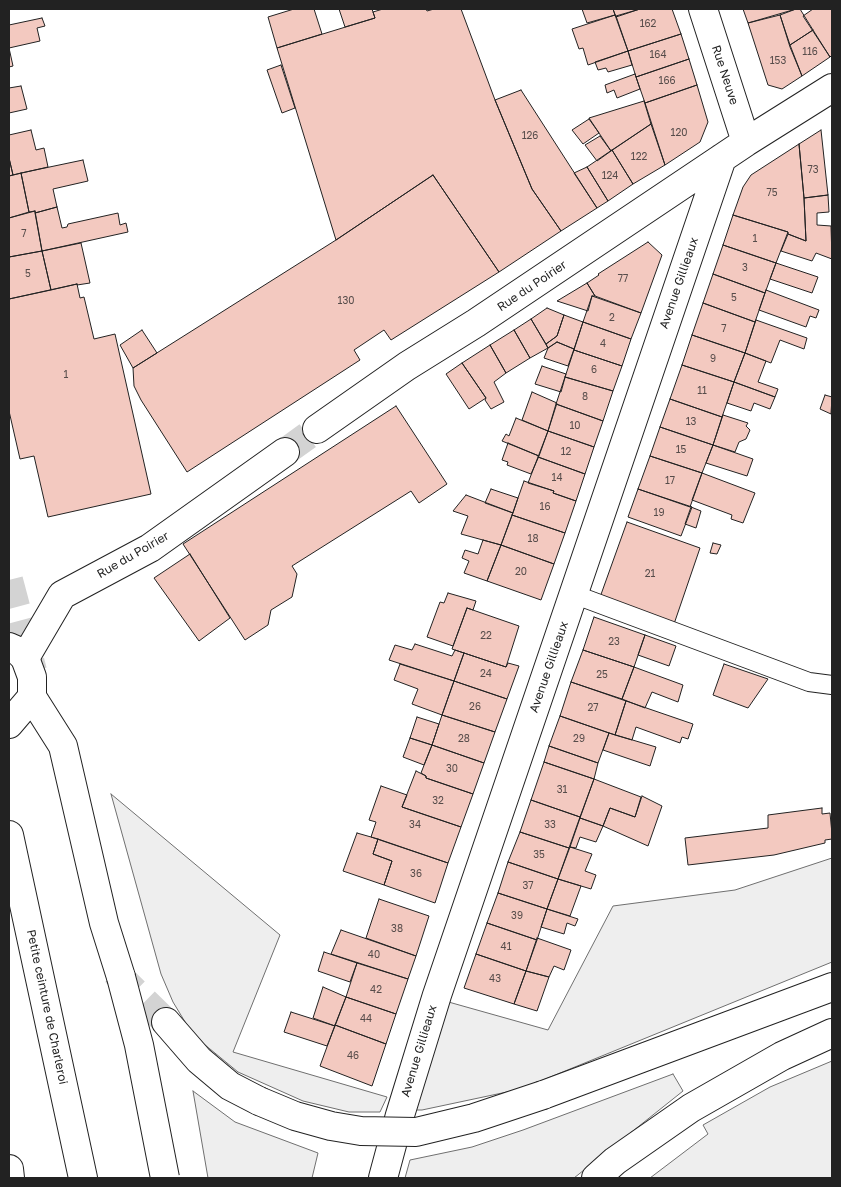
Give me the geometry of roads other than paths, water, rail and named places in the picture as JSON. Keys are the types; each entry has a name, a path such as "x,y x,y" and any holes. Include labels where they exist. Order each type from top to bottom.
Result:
{"main road":[{"name":"Rue Neuve","path":"703,9 746,142"},
{"name":"Rue du Poirier","path":"317,429 407,366 476,323 746,142 832,88"},
{"name":"Avenue Gillieaux","path":"384,1178 400,1114 437,995 722,158"},
{"name":"Rue du Poirier","path":"17,652 62,595 150,548 285,452"},
{"path":"17,652 32,677 32,697 63,746 104,923 139,1045 165,1178"},
{"path":"9,724 32,697"},
{"name":"Petite ceinture de Charleroi","path":"9,835 83,1178"},
{"path":"166,1022 199,1060 230,1086 295,1116 331,1126 361,1131 416,1132 474,1118 543,1095 832,986"},
{"path":"596,1178 615,1161 692,1108 782,1056 832,1033"},
{"path":"9,1169 10,1178"}],"lane":[{"path":"573,594 809,682 832,685"}],"tunnel":[{"path":"285,452 317,429"},
{"path":"9,580 33,671"},
{"path":"115,972 166,1022"}]}
